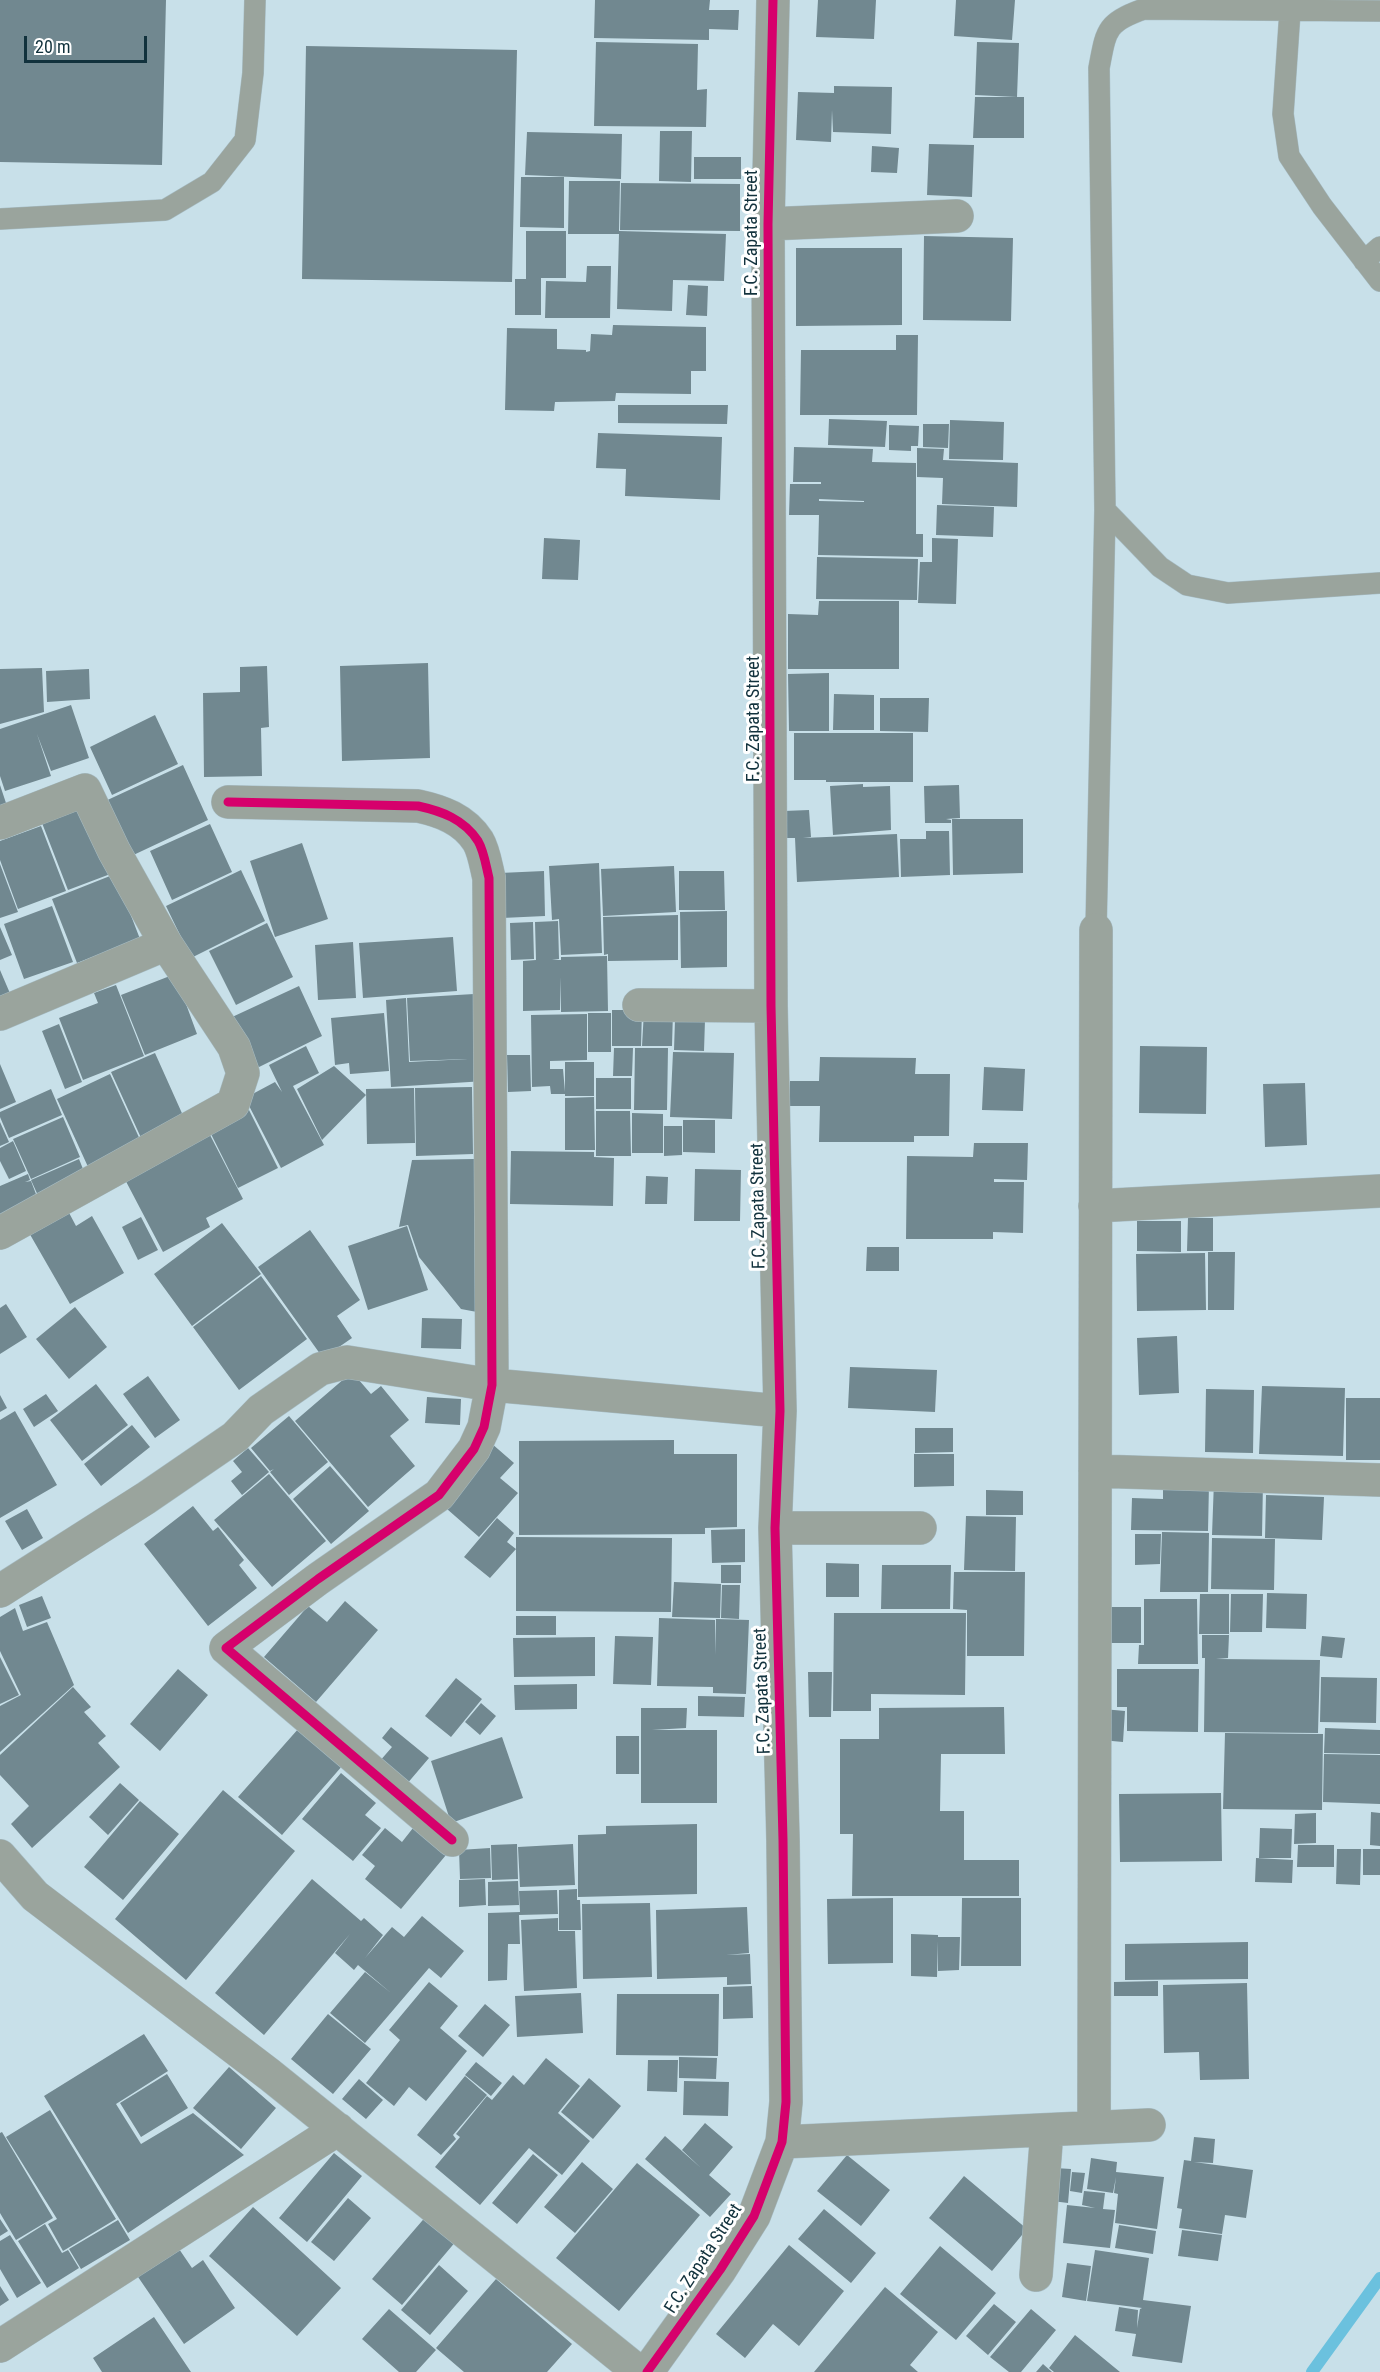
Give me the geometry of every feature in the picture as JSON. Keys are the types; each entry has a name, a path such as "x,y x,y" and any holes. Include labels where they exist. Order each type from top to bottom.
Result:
{"street":[{"name":"F.C. Zapata Street","path":"647,2372 720,2270 754,2216 782,2142 786,2102 783,1840 775,1528 780,1410 771,1006 768,224 773,0"},
{"path":"768,224 957,216"},
{"path":"0,823 85,790 114,851 166,944 234,1047 243,1073 233,1104 0,1233"},
{"path":"228,802 417,806 440,811 464,825 479,842 489,878 492,1385 484,1427 474,1449 439,1495 318,1579 226,1648 452,1840"},
{"path":"1094,2127 1096,930"},
{"path":"0,1014 166,944"},
{"path":"639,1005 771,1006"},
{"path":"1095,1206 1380,1191"},
{"path":"0,1591 146,1498 235,1437 261,1410 320,1369 347,1362 492,1385 780,1410"},
{"path":"1095,1471 1380,1480"},
{"path":"775,1528 920,1528"},
{"path":"0,1856 35,1896 338,2129 639,2372"},
{"path":"782,2142 1149,2125"},
{"path":"0,2346 338,2129"},
{"path":"1036,2275 1047,2130"}],"lane":[{"path":"0,219 165,210 212,182 245,140 253,73 255,0"},
{"path":"1096,930 1105,510 1099,68 1106,31 1127,15 1144,9 1380,11"},
{"path":"1290,11 1283,114 1289,156 1322,206 1380,281"},
{"path":"1364,261 1380,247"},
{"path":"1105,510 1160,567 1187,585 1228,593 1380,583"}],"building":[{"path":"0,0 166,0 162,165 0,162"},
{"path":"595,0 710,0 709,10 739,10 738,30 709,29 709,40 594,38"},
{"path":"818,0 876,0 874,39 816,37"},
{"path":"956,0 1015,0 1012,40 954,36"},
{"path":"596,42 698,44 697,90 707,89 706,127 594,126"},
{"path":"977,42 1019,43 1017,97 975,95"},
{"path":"306,46 517,50 512,282 302,279"},
{"path":"834,86 892,87 891,134 833,132 832,110 831,142 796,140 798,92 834,93"},
{"path":"975,97 1024,97 1024,138 973,138"},
{"path":"660,131 692,131 691,182 659,181"},
{"path":"527,132 622,134 621,179 525,175"},
{"path":"929,144 974,145 972,197 927,195"},
{"path":"872,146 899,148 897,173 871,172"},
{"path":"694,157 741,157 741,179 694,179"},
{"path":"521,177 564,177 564,228 520,227"},
{"path":"569,181 620,181 619,231 726,234 724,281 673,280 672,311 617,309 619,234 568,234"},
{"path":"621,183 740,184 740,231 620,230"},
{"path":"526,231 566,231 566,278 541,278 541,315 515,315 515,279 526,279"},
{"path":"924,236 1013,238 1011,321 923,320"},
{"path":"796,248 902,248 902,325 796,326"},
{"path":"587,266 611,266 610,318 545,318 546,281 586,282"},
{"path":"688,285 708,286 707,316 686,315"},
{"path":"613,325 706,327 706,371 691,371 691,394 616,393 615,401 555,402 554,411 505,410 507,328 557,329 557,349 586,350 586,352 590,351 591,334 612,335"},
{"path":"896,335 918,335 917,415 800,415 801,350 896,350"},
{"path":"618,405 728,405 727,424 618,423"},
{"path":"829,419 887,421 885,447 828,445"},
{"path":"950,420 1004,422 1003,460 949,459"},
{"path":"923,424 949,424 948,448 923,447"},
{"path":"889,425 919,426 918,446 911,446 911,451 889,450"},
{"path":"598,433 722,437 720,500 625,496 626,469 596,468"},
{"path":"794,447 873,449 872,462 916,463 916,534 923,534 923,557 818,555 819,515 789,515 790,484 821,484 821,482 793,482","holes":["819,499 864,501 819,501"]},
{"path":"917,448 944,449 943,460 1018,463 1017,507 942,504 943,478 917,477"},
{"path":"937,505 994,507 993,537 936,535"},
{"path":"544,538 580,540 578,580 542,579"},
{"path":"932,538 958,539 956,604 918,603 920,562 932,562"},
{"path":"817,557 918,559 917,600 816,599"},
{"path":"819,601 899,601 899,669 788,669 788,614 818,615"},
{"path":"428,663 430,758 342,761 340,666"},
{"path":"267,666 269,727 261,728 262,776 204,777 203,693 240,692 240,667"},
{"path":"42,668 44,712 0,724 0,669"},
{"path":"89,669 90,699 47,702 46,671"},
{"path":"829,673 829,731 789,731 788,674"},
{"path":"834,694 874,695 874,730 833,730"},
{"path":"880,698 929,698 928,732 880,731"},
{"path":"71,705 89,758 51,771 37,734 51,776 5,791 0,776 0,729"},
{"path":"155,715 178,764 112,795 90,747"},
{"path":"794,733 913,733 913,782 794,780"},
{"path":"183,765 208,820 127,858 101,803"},
{"path":"863,784 863,787 890,786 891,830 833,835 830,786"},
{"path":"0,785 8,809 0,812"},
{"path":"959,785 960,818 946,819 951,820 951,823 925,823 924,786"},
{"path":"86,805 113,873 68,890 42,823"},
{"path":"809,810 811,837 803,838 897,834 899,877 797,882 795,838 785,838 784,811"},
{"path":"952,819 1023,819 1023,873 953,875"},
{"path":"210,824 232,872 172,900 150,851"},
{"path":"41,826 66,891 18,909 0,860 0,841"},
{"path":"926,831 949,831 950,875 901,877 900,839 926,839"},
{"path":"302,843 328,919 275,937 250,861"},
{"path":"599,863 602,953 561,955 559,919 552,920 549,866"},
{"path":"0,864 18,912 0,918"},
{"path":"674,866 676,912 603,916 601,869"},
{"path":"241,870 265,921 191,958 166,906"},
{"path":"544,871 545,916 502,918 500,873"},
{"path":"679,871 724,871 725,910 679,910"},
{"path":"115,874 140,939 77,963 52,899"},
{"path":"52,906 73,962 24,979 4,924"},
{"path":"727,911 727,967 681,968 680,912"},
{"path":"678,915 678,960 608,961 608,954 604,955 603,917"},
{"path":"558,921 559,959 552,960 561,960 561,957 607,956 608,1011 561,1012 561,977 560,1010 523,1011 523,961 536,960 535,922"},
{"path":"533,922 534,959 511,960 510,923"},
{"path":"267,923 293,977 236,1005 209,951"},
{"path":"0,927 12,955 0,960"},
{"path":"453,937 457,991 363,998 359,943"},
{"path":"353,942 356,998 318,1000 315,945"},
{"path":"0,970 12,998 0,1003"},
{"path":"175,974 197,1034 145,1055 121,995"},
{"path":"116,985 144,1056 83,1080 59,1018 98,1003 94,993"},
{"path":"299,986 322,1036 255,1069 230,1018"},
{"path":"474,994 485,1081 391,1087 386,1000 406,998 409,1062 468,1059 410,1061 407,998"},
{"path":"612,1010 642,1010 641,1046 612,1046"},
{"path":"644,1011 673,1011 672,1046 642,1046"},
{"path":"384,1013 389,1071 350,1074 349,1063 335,1065 331,1018"},
{"path":"588,1013 611,1013 611,1052 588,1052"},
{"path":"587,1014 587,1060 550,1061 550,1069 563,1069 565,1092 565,1062 594,1062 594,1096 551,1094 550,1086 532,1087 531,1015"},
{"path":"675,1020 705,1020 704,1051 674,1050"},
{"path":"59,1024 82,1082 65,1089 42,1031"},
{"path":"306,1046 319,1073 293,1086 324,1145 281,1168 245,1098 275,1082 282,1092 269,1065"},
{"path":"1140,1046 1207,1047 1206,1114 1139,1113"},
{"path":"614,1048 633,1048 632,1076 613,1076"},
{"path":"635,1048 668,1048 667,1110 634,1110"},
{"path":"673,1052 734,1053 732,1119 670,1117"},
{"path":"155,1053 185,1120 142,1140 111,1072"},
{"path":"507,1055 530,1055 531,1091 508,1092"},
{"path":"820,1057 916,1058 915,1074 950,1074 949,1136 914,1136 914,1142 819,1142 820,1106 789,1106 790,1081 819,1081"},
{"path":"0,1064 16,1102 0,1109"},
{"path":"334,1066 366,1095 322,1140 297,1089"},
{"path":"984,1067 1025,1069 1023,1111 982,1110"},
{"path":"110,1074 142,1144 89,1169 57,1099"},
{"path":"596,1078 631,1078 631,1109 596,1109"},
{"path":"1305,1083 1307,1145 1265,1147 1263,1084"},
{"path":"472,1087 473,1154 416,1156 415,1088"},
{"path":"414,1088 415,1143 367,1144 366,1089"},
{"path":"51,1089 62,1115 9,1138 0,1112"},
{"path":"594,1097 595,1150 565,1150 565,1098"},
{"path":"248,1108 278,1168 238,1188 208,1128"},
{"path":"596,1111 630,1111 631,1156 596,1156"},
{"path":"632,1113 663,1114 663,1153 632,1153"},
{"path":"63,1117 80,1157 31,1179 13,1139"},
{"path":"683,1120 715,1120 715,1153 683,1152"},
{"path":"0,1122 9,1142 0,1146"},
{"path":"664,1126 682,1126 682,1155 664,1156"},
{"path":"210,1135 243,1199 206,1218 210,1227 163,1252 120,1170"},
{"path":"13,1141 26,1171 9,1179 0,1161 0,1148"},
{"path":"974,1143 1028,1143 1027,1180 994,1179 994,1182 1024,1182 1023,1233 993,1232 993,1239 906,1239 907,1156 973,1157"},
{"path":"511,1151 594,1152 594,1157 614,1158 613,1206 510,1204"},
{"path":"79,1159 87,1179 40,1200 31,1180"},
{"path":"474,1159 477,1312 461,1309 419,1257 408,1225 399,1227 412,1160"},
{"path":"695,1169 741,1170 740,1221 694,1221"},
{"path":"28,1174 30,1180 25,1182 31,1181 39,1202 0,1218 0,1186"},
{"path":"646,1176 668,1177 667,1204 645,1204"},
{"path":"67,1209 76,1226 92,1216 124,1273 70,1304 28,1231"},
{"path":"141,1217 158,1250 138,1260 122,1227"},
{"path":"1188,1218 1213,1218 1213,1251 1187,1251"},
{"path":"1137,1221 1181,1221 1181,1252 1137,1251"},
{"path":"222,1223 261,1274 192,1326 154,1274"},
{"path":"407,1226 428,1290 368,1310 348,1246"},
{"path":"310,1230 360,1300 337,1316 352,1338 323,1358 258,1267"},
{"path":"867,1247 899,1247 899,1271 866,1271"},
{"path":"1208,1252 1235,1252 1234,1310 1208,1310"},
{"path":"1205,1253 1206,1310 1137,1311 1136,1254"},
{"path":"261,1276 307,1339 239,1390 193,1327"},
{"path":"6,1304 27,1337 0,1354 0,1308"},
{"path":"75,1307 107,1347 69,1379 36,1339"},
{"path":"422,1318 462,1319 461,1349 421,1348"},
{"path":"1177,1336 1179,1393 1139,1395 1137,1338"},
{"path":"850,1367 937,1370 935,1412 848,1408"},
{"path":"352,1372 371,1394 381,1386 409,1420 390,1436 415,1466 368,1507 295,1421"},
{"path":"148,1376 180,1420 155,1438 123,1394"},
{"path":"96,1384 128,1425 82,1461 50,1420"},
{"path":"1262,1386 1345,1388 1343,1456 1259,1454"},
{"path":"1206,1389 1254,1390 1253,1453 1205,1452"},
{"path":"46,1394 58,1411 34,1427 23,1409"},
{"path":"0,1395 7,1408 0,1412"},
{"path":"427,1397 461,1399 460,1425 425,1423"},
{"path":"1346,1398 1380,1398 1380,1460 1346,1460"},
{"path":"15,1411 57,1485 0,1518 0,1420"},
{"path":"289,1416 328,1462 289,1495 270,1472 274,1469 270,1471 251,1448"},
{"path":"132,1425 150,1447 101,1486 84,1464"},
{"path":"915,1428 953,1428 953,1452 915,1453"},
{"path":"674,1440 674,1454 737,1454 737,1527 705,1528 705,1534 519,1535 519,1441"},
{"path":"491,1443 514,1463 500,1478 518,1493 479,1537 439,1502"},
{"path":"248,1448 269,1472 242,1495 231,1481 242,1472 233,1461"},
{"path":"914,1454 954,1454 954,1486 914,1487"},
{"path":"330,1466 369,1511 331,1544 293,1499"},
{"path":"269,1474 326,1541 272,1587 214,1520"},
{"path":"1214,1481 1263,1482 1262,1536 1212,1535"},
{"path":"1163,1483 1209,1484 1208,1531 1131,1530 1132,1498 1163,1499"},
{"path":"986,1490 1023,1491 1023,1515 986,1515"},
{"path":"1266,1495 1324,1497 1322,1540 1265,1538"},
{"path":"193,1506 213,1531 218,1527 244,1560 239,1565 257,1588 208,1626 144,1544"},
{"path":"27,1509 43,1538 22,1550 5,1521"},
{"path":"966,1516 1016,1517 1015,1571 964,1570"},
{"path":"497,1518 514,1533 507,1542 516,1549 490,1578 464,1557"},
{"path":"745,1529 745,1562 712,1563 711,1530"},
{"path":"1162,1532 1209,1533 1208,1592 1160,1592"},
{"path":"1135,1534 1161,1534 1160,1564 1135,1565"},
{"path":"516,1537 672,1538 671,1612 516,1611"},
{"path":"1212,1538 1275,1539 1274,1590 1211,1589"},
{"path":"826,1563 859,1564 859,1597 826,1597"},
{"path":"721,1565 741,1565 741,1583 721,1583"},
{"path":"882,1565 951,1565 950,1609 881,1609"},
{"path":"954,1572 1025,1572 1024,1656 967,1656 967,1610 953,1609"},
{"path":"674,1582 721,1584 720,1618 672,1617"},
{"path":"722,1585 740,1585 739,1619 721,1618"},
{"path":"1267,1593 1307,1594 1306,1629 1266,1628"},
{"path":"1200,1594 1229,1594 1229,1634 1199,1634"},
{"path":"1231,1594 1263,1594 1262,1632 1230,1632"},
{"path":"42,1596 51,1618 27,1627 19,1605"},
{"path":"1144,1599 1197,1599 1198,1664 1138,1664 1139,1645 1144,1645"},
{"path":"345,1601 378,1630 316,1702 264,1657 308,1606 327,1622"},
{"path":"1102,1607 1141,1607 1141,1643 1101,1643"},
{"path":"15,1608 23,1631 47,1622 74,1685 0,1752 0,1706 21,1695 0,1651 0,1617"},
{"path":"834,1613 966,1613 965,1695 871,1694 871,1711 833,1711"},
{"path":"516,1616 556,1616 556,1635 516,1635"},
{"path":"659,1618 715,1620 715,1655 716,1619 749,1620 746,1694 713,1693 713,1687 657,1686"},
{"path":"1202,1635 1229,1635 1228,1658 1216,1659 1320,1660 1318,1733 1204,1732 1205,1658 1202,1658"},
{"path":"615,1636 653,1637 651,1685 613,1684"},
{"path":"1322,1636 1345,1638 1342,1658 1320,1656"},
{"path":"595,1637 595,1676 514,1677 513,1638"},
{"path":"0,1657 19,1695 0,1704"},
{"path":"178,1669 208,1695 160,1751 130,1724"},
{"path":"1117,1669 1199,1669 1198,1732 1127,1731 1127,1707 1117,1707"},
{"path":"808,1672 832,1672 831,1717 809,1717"},
{"path":"1321,1677 1377,1678 1376,1723 1320,1722"},
{"path":"456,1678 482,1699 451,1737 425,1716"},
{"path":"577,1684 577,1709 515,1710 514,1685"},
{"path":"73,1687 91,1707 84,1712 106,1736 98,1743 120,1767 32,1848 11,1824 29,1806 0,1775 0,1755"},
{"path":"698,1696 745,1697 744,1717 698,1716"},
{"path":"481,1703 496,1716 480,1735 465,1722"},
{"path":"1004,1707 1005,1754 941,1754 940,1811 964,1811 964,1860 1019,1860 1019,1896 852,1896 853,1834 840,1834 840,1739 879,1739 879,1708"},
{"path":"641,1708 687,1708 686,1728 652,1730 717,1730 717,1803 641,1803"},
{"path":"1103,1709 1125,1711 1123,1742 1101,1740"},
{"path":"391,1727 429,1758 406,1785 379,1762 392,1747 382,1738"},
{"path":"299,1728 343,1765 282,1835 238,1797"},
{"path":"1325,1728 1380,1730 1380,1754 1324,1753"},
{"path":"1225,1733 1323,1734 1322,1810 1223,1809"},
{"path":"616,1736 639,1736 639,1774 616,1774"},
{"path":"502,1737 523,1798 451,1823 431,1761"},
{"path":"1324,1754 1380,1755 1380,1804 1323,1802"},
{"path":"341,1773 376,1803 365,1815 381,1828 353,1861 302,1819"},
{"path":"120,1783 139,1800 108,1835 89,1817"},
{"path":"223,1790 295,1851 186,1980 115,1919"},
{"path":"1221,1793 1222,1861 1120,1862 1119,1794"},
{"path":"140,1801 179,1834 123,1900 84,1867"},
{"path":"1371,1812 1380,1813 1380,1846 1370,1845"},
{"path":"1316,1813 1316,1843 1294,1844 1295,1814"},
{"path":"697,1824 697,1894 578,1897 578,1835 606,1834 606,1826"},
{"path":"385,1828 402,1842 413,1828 446,1855 401,1909 365,1879 375,1866 362,1855"},
{"path":"1260,1828 1292,1829 1291,1858 1259,1858"},
{"path":"517,1844 518,1879 492,1880 491,1845"},
{"path":"573,1844 575,1885 520,1887 518,1847"},
{"path":"1298,1845 1334,1845 1334,1867 1297,1867"},
{"path":"490,1848 491,1878 460,1879 459,1850"},
{"path":"1337,1849 1361,1849 1360,1885 1336,1884"},
{"path":"1363,1849 1380,1849 1380,1875 1363,1875"},
{"path":"1256,1858 1293,1860 1292,1883 1255,1882"},
{"path":"312,1879 361,1921 364,1918 383,1935 365,1958 392,1927 404,1937 422,1916 464,1951 441,1978 429,1968 365,2043 330,2013 365,1972 391,1993 358,1965 354,1970 335,1953 350,1934 264,2035 215,1993"},
{"path":"485,1879 486,1905 459,1907 459,1880"},
{"path":"518,1881 519,1905 488,1906 488,1882"},
{"path":"577,1889 577,1900 580,1900 581,1930 559,1930 559,1890"},
{"path":"557,1890 558,1914 519,1915 520,1944 508,1944 507,1980 488,1981 488,1913 520,1912 519,1891"},
{"path":"893,1898 893,1963 828,1964 827,1899"},
{"path":"962,1898 1021,1898 1021,1966 961,1966"},
{"path":"650,1903 652,1977 583,1979 582,1904"},
{"path":"747,1907 749,1953 726,1955 750,1954 751,1984 727,1985 727,1977 657,1979 656,1910"},
{"path":"558,1918 558,1931 575,1931 577,1988 524,1991 521,1920"},
{"path":"911,1934 960,1937 959,1970 938,1971 938,1941 937,1977 911,1976"},
{"path":"1248,1942 1248,1979 1125,1980 1125,1944"},
{"path":"1158,1981 1158,1996 1114,1996 1114,1982"},
{"path":"429,1982 458,2006 440,2028 467,2051 426,2101 409,2087 394,2106 366,2083 400,2040 389,2030"},
{"path":"1247,1983 1249,2079 1200,2080 1199,2052 1164,2053 1163,1985"},
{"path":"752,1986 753,2018 723,2019 723,1987"},
{"path":"581,1993 583,2033 517,2037 515,1996"},
{"path":"617,1994 719,1994 718,2056 616,2055"},
{"path":"485,2004 510,2025 483,2057 458,2036"},
{"path":"328,2014 371,2049 333,2094 291,2059"},
{"path":"144,2034 168,2071 116,2104 141,2144 193,2113 244,2155 128,2233 44,2096"},
{"path":"679,2057 717,2058 716,2079 679,2078"},
{"path":"546,2058 580,2086 558,2113 590,2141 562,2175 529,2148 480,2205 435,2167 460,2137 456,2134 487,2096 492,2100 513,2075 524,2085"},
{"path":"648,2060 678,2060 677,2092 647,2091"},
{"path":"476,2062 502,2083 491,2096 465,2075"},
{"path":"229,2067 276,2108 241,2149 193,2108"},
{"path":"167,2074 188,2108 141,2137 120,2103"},
{"path":"465,2076 487,2095 453,2135 456,2139 441,2155 417,2135"},
{"path":"589,2078 621,2106 593,2139 561,2112"},
{"path":"359,2079 383,2100 366,2119 342,2099"},
{"path":"684,2081 729,2082 728,2116 683,2115"},
{"path":"50,2110 116,2219 63,2251 48,2224 57,2219 6,2137"},
{"path":"705,2123 733,2147 709,2175 731,2194 710,2217 645,2159 665,2136 701,2168 682,2150"},
{"path":"2,2132 53,2218 16,2240 0,2213 0,2133"},
{"path":"1194,2137 1215,2139 1213,2163 1194,2162 1253,2170 1246,2218 1225,2215 1222,2234 1179,2228 1182,2209 1177,2208 1184,2160 1191,2161"},
{"path":"334,2153 362,2176 307,2242 279,2218"},
{"path":"533,2154 558,2175 517,2224 492,2203"},
{"path":"847,2155 890,2190 861,2226 817,2191"},
{"path":"1091,2158 1117,2162 1116,2172 1164,2177 1157,2229 1115,2223 1118,2194 1114,2193 1116,2177 1113,2193 1087,2189"},
{"path":"582,2162 613,2189 575,2233 544,2207"},
{"path":"637,2163 700,2215 619,2311 556,2258"},
{"path":"1055,2168 1071,2169 1068,2203 1052,2201"},
{"path":"1072,2172 1085,2173 1082,2193 1070,2191"},
{"path":"964,2176 1027,2229 992,2271 929,2218"},
{"path":"1084,2191 1105,2193 1103,2209 1115,2210 1110,2248 1063,2243 1067,2205 1095,2208 1082,2205"},
{"path":"348,2198 371,2218 334,2261 311,2242"},
{"path":"253,2207 341,2288 297,2336 209,2256"},
{"path":"824,2209 876,2253 851,2283 798,2239"},
{"path":"428,2214 457,2240 402,2305 372,2279"},
{"path":"0,2219 8,2231 0,2236"},
{"path":"118,2220 130,2240 81,2269 69,2249"},
{"path":"45,2224 62,2253 68,2250 79,2268 47,2288 18,2241"},
{"path":"1119,2225 1156,2231 1153,2254 1115,2248"},
{"path":"1182,2230 1222,2235 1218,2261 1178,2256"},
{"path":"10,2235 41,2283 17,2298 0,2269 0,2241"},
{"path":"789,2245 844,2291 799,2346 773,2324 745,2358 716,2334"},
{"path":"177,2246 192,2268 203,2260 235,2308 184,2344 136,2274"},
{"path":"940,2246 996,2293 956,2340 900,2294"},
{"path":"1095,2250 1149,2258 1143,2300 1191,2306 1182,2363 1132,2356 1136,2334 1115,2331 1119,2307 1138,2310 1137,2328 1142,2308 1087,2301"},
{"path":"1067,2263 1091,2266 1086,2301 1062,2297"},
{"path":"439,2265 468,2291 430,2335 401,2310"},
{"path":"496,2279 572,2344 547,2372 464,2372 436,2348"},
{"path":"0,2286 9,2300 0,2306"},
{"path":"885,2287 938,2332 910,2365 918,2372 814,2372"},
{"path":"994,2304 1016,2322 988,2355 966,2336"},
{"path":"389,2309 436,2350 416,2372 399,2372 362,2339"},
{"path":"1031,2309 1056,2330 1021,2372 1009,2372 990,2357"},
{"path":"154,2317 191,2372 102,2372 93,2358"},
{"path":"1075,2335 1120,2372 1054,2372 1049,2368"},
{"path":"1043,2364 1052,2372 1036,2372"}],"waterway":[{"path":"1312,2372 1380,2278"}],"cycle path":[{"path":"647,2372 720,2270 754,2216 782,2142 786,2102 783,1840 775,1528 780,1411 771,1006 768,224 773,0"},
{"path":"228,802 418,806 435,810 451,817 472,833 482,849 489,878 492,1385 484,1427 474,1449 439,1495 318,1579 226,1648 452,1840"}]}
